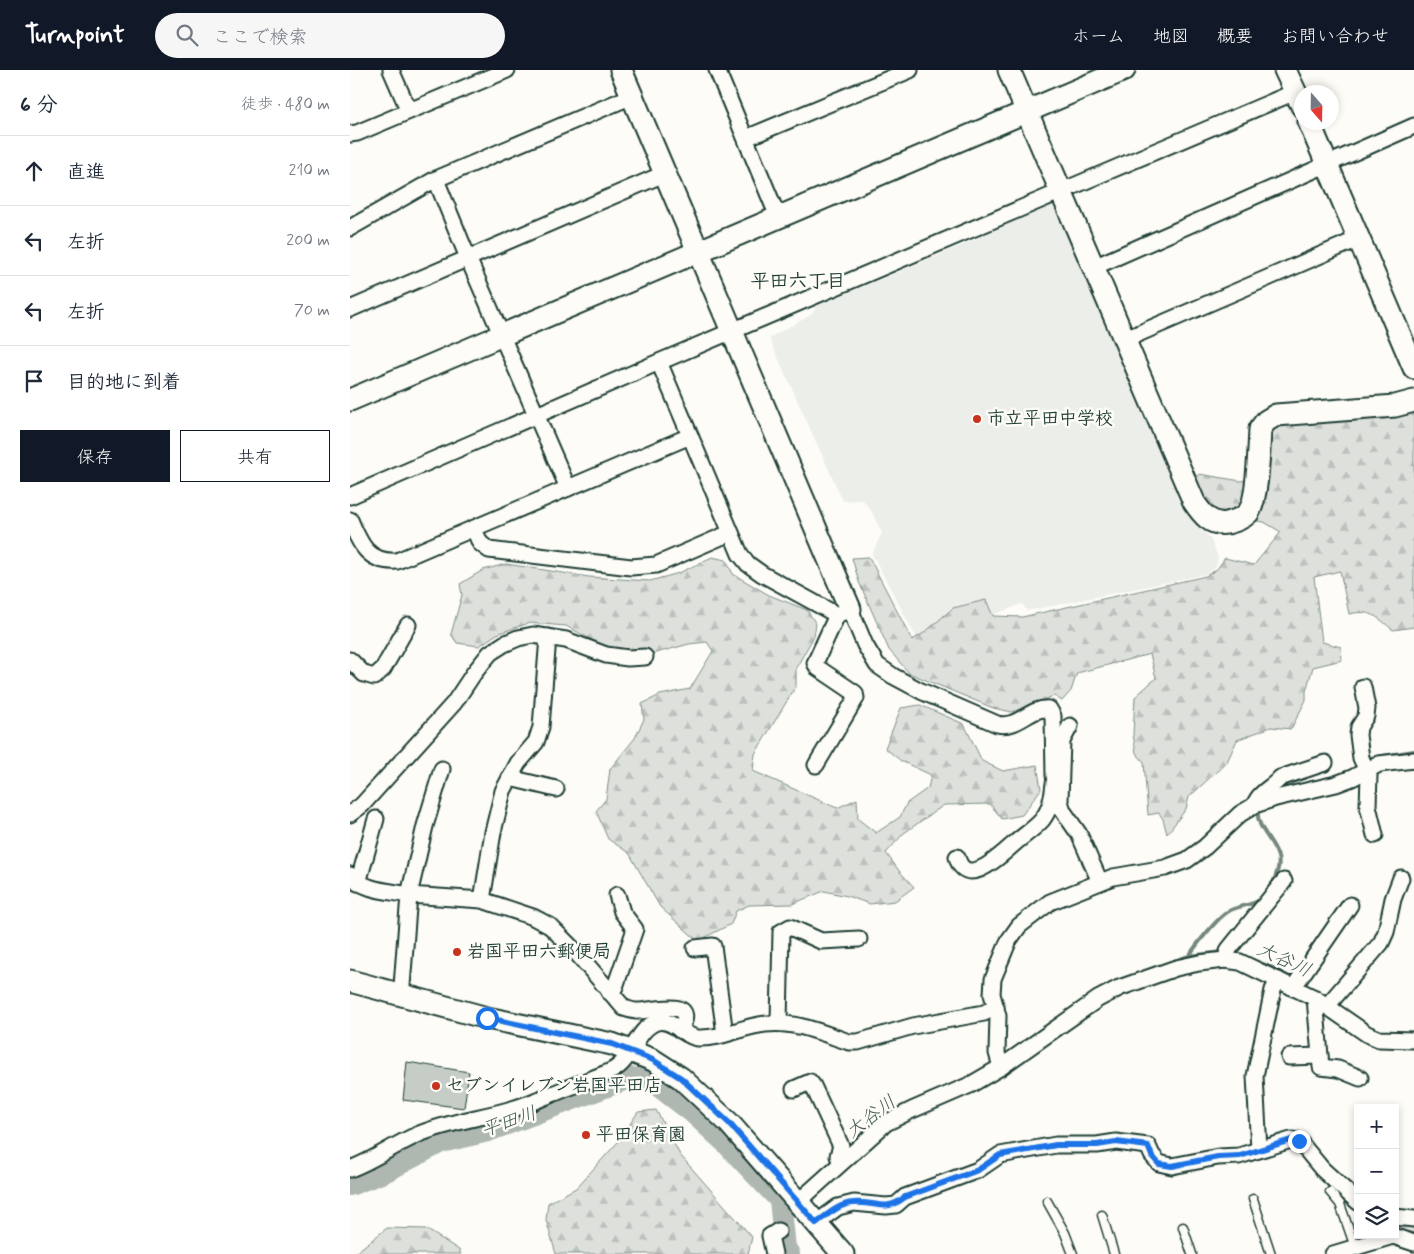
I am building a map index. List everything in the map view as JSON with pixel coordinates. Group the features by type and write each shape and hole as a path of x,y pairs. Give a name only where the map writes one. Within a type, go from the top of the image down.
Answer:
{"street":[{"path":"391,70 409,111"},
{"path":"468,70 474,84"},
{"path":"350,134 358,134 507,70"},
{"path":"621,70 732,331 843,612 878,665 893,676 921,691 1005,726 1041,708 1049,709 1053,716 1060,801 1063,811 1079,834 1100,882"},
{"path":"717,70 778,217"},
{"path":"746,138 910,70"},
{"path":"1009,70 1126,339 1194,502 1202,514 1211,521 1224,524 1238,520 1249,512 1254,499 1260,429 1266,421 1276,415 1395,406 1414,401"},
{"path":"350,400 1124,70"},
{"path":"1285,70 1294,90"},
{"path":"350,228 434,180 632,96"},
{"path":"350,496 658,362 1062,191 1294,101"},
{"path":"1094,267 1414,126"},
{"path":"1313,130 1414,368"},
{"path":"350,309 666,173"},
{"path":"434,180 439,187 568,488"},
{"path":"1126,339 1358,239"},
{"path":"658,362 740,554 748,564 843,612"},
{"path":"350,520 359,542 371,555 386,562 397,561 690,436"},
{"path":"474,529 480,543 489,550 631,567 656,565 730,533"},
{"path":"816,765 856,698 855,694 818,668 816,663 843,612"},
{"path":"350,660 364,674 374,677 383,669 408,626"},
{"path":"350,814 362,805 454,703 490,653 504,644 518,638 533,635 566,640 606,655 628,658 645,657"},
{"path":"482,900 493,832 503,791 518,763 536,742 541,727 548,637"},
{"path":"1363,687 1367,708 1366,716 1359,726 1358,735 1361,758 1369,775 1368,806 1375,835"},
{"path":"957,857 959,865 965,870 982,869 993,862 1042,820 1050,806 1062,742 1070,726"},
{"path":"1001,1067 997,1053 998,1016 992,994 993,979 1009,940 1020,926 1050,902 1125,874 1165,868 1187,860 1205,847 1240,814 1255,805 1276,798 1336,784 1379,764 1414,760"},
{"path":"1255,805 1256,800 1276,784 1280,778 1325,763"},
{"path":"399,994 402,986 409,895 424,826 442,769"},
{"path":"510,778 556,789"},
{"path":"376,819 354,879 409,895 482,900 533,916 550,926 575,951 624,1008 636,1011 671,1006 680,1008 684,1014 685,1022 680,1030"},
{"path":"1360,1078 1338,1069 1321,1067 1320,1056 1327,1001 1382,943 1393,899 1401,878"},
{"path":"798,1202 886,1123 970,1085 1001,1067 1098,999 1119,988 1176,968 1227,955 1284,881"},
{"path":"610,992 615,987 635,929 622,912 617,895"},
{"path":"1296,984 1350,905"},
{"path":"779,1022 782,932 790,927 821,941 859,939"},
{"path":"695,948 713,946 724,1034"},
{"path":"1227,955 1278,980 1296,984 1327,1001 1366,1034 1379,1038 1414,1040"},
{"path":"1259,1150 1255,1076 1273,990 1278,980"},
{"path":"350,981 487,1018 612,1044 653,1060 681,1078 729,1123 843,1254"},
{"path":"350,1170 370,1162 417,1135 513,1109 614,1070 632,1052 641,1034 648,1026 659,1021 697,1038 779,1022 794,1024 849,1042 858,1042 913,1026 984,1013 996,1007"},
{"path":"1289,1057 1320,1056"},
{"path":"794,1089 810,1082 814,1086 841,1146 838,1156 841,1163"},
{"path":"816,1223 838,1207 854,1203 886,1206 896,1204 905,1197 978,1170 1000,1155 1056,1145 1097,1145 1116,1142 1148,1146 1152,1156 1159,1164 1172,1166 1218,1157 1240,1156 1291,1140 1299,1141 1322,1169 1354,1198"},
{"path":"1399,1217 1414,1219"},
{"path":"774,1254 770,1236 778,1231"},
{"path":"1334,1254 1356,1250 1393,1236 1414,1242"}],"lane":[{"path":"1330,1192 1340,1204 1356,1250"},
{"path":"1253,1199 1271,1254"},
{"path":"1047,1201 1065,1233 1073,1254"},
{"path":"1102,1215 1114,1254"},
{"path":"1183,1228 1192,1254"}],"shaded area":[{"name":"市立平田中学校","path":"1049,203 1060,208 1192,520 1210,538 1218,557 1216,567 1207,574 1027,611 1022,604 919,642 872,554 882,533 872,512 863,500 843,501 769,338 811,315 817,306 979,238 979,232"}],"green space":[{"path":"1414,413 1414,627 1393,630 1368,613 1349,614 1340,571 1314,577 1322,642 1341,647 1342,660 1313,667 1306,691 1306,700 1291,729 1271,727 1237,740 1227,762 1189,797 1186,809 1167,834 1163,819 1159,813 1148,815 1144,762 1136,753 1133,734 1135,697 1156,678 1150,654 1077,673 1071,691 1062,701 1054,696 1012,712 993,708 909,673 889,650 859,582 852,558 869,557 912,640 924,633 953,608 986,600 993,616 1022,617 1206,576 1217,569 1225,558 1254,565 1281,532 1264,522 1224,516 1212,512 1195,483 1199,474 1241,481 1261,476 1270,427 1293,419 1369,418"},
{"path":"712,557 726,560 733,574 769,595 807,610 816,624 814,636 796,668 796,686 755,754 753,771 837,808 857,799 858,819 876,833 900,817 907,803 928,788 931,775 901,761 885,748 901,708 920,705 964,724 982,761 1003,771 1037,765 1041,789 1022,815 1002,819 990,804 944,805 904,833 886,853 914,887 895,901 870,904 824,891 792,904 749,905 736,911 731,924 698,941 660,907 629,853 608,839 596,811 606,799 610,769 635,738 644,719 642,704 660,695 690,689 713,651 707,642 689,644 656,653 604,646 566,626 529,623 497,634 479,646 457,643 451,634 462,595 460,584 483,570 506,564 589,577 650,581 679,573"},
{"path":"656,1110 680,1155 752,1237 748,1254 556,1254 546,1220 548,1203 576,1188 618,1142 638,1112"},
{"path":"1399,1222 1414,1223 1414,1233 1399,1230"},
{"path":"387,1228 426,1229 459,1250 461,1254 354,1254"}],"building":[{"name":"セブンイレブン岩国平田店","path":"407,1062 469,1072 464,1108 403,1100"}],"waterway":[{"path":"1369,758 1414,751"},
{"path":"1258,809 1259,822 1273,845 1279,861 1271,888"},
{"path":"1189,956 1207,932 1224,914 1262,899"},
{"name":"大谷川","path":"1172,962 1189,956 1223,952"},
{"name":"大谷川","path":"1242,956 1271,967 1295,980"},
{"name":"大谷川","path":"1317,991 1330,999"},
{"name":"平田川","path":"350,1185 384,1172 441,1142 488,1131 629,1078 652,1081 691,1111 726,1143 780,1200 785,1248 789,1254"}],"place":[{"name":"市立平田中学校","path":"977,419"},
{"name":"岩国平田六郵便局","path":"457,952"},
{"name":"セブンイレブン岩国平田店","path":"436,1086"},
{"name":"平田保育園","path":"586,1135"}],"district":[{"name":"平田六丁目","path":"798,281"}],"route":[{"path":"487,1018 533,1026 612,1044 653,1060 681,1078 704,1098 729,1123 816,1223 838,1207 854,1203 886,1206 896,1204 905,1197 978,1170 1000,1155 1056,1145 1097,1145 1116,1142 1148,1146 1152,1156 1159,1164 1172,1166 1218,1157 1240,1156 1291,1140 1299,1141"}]}
